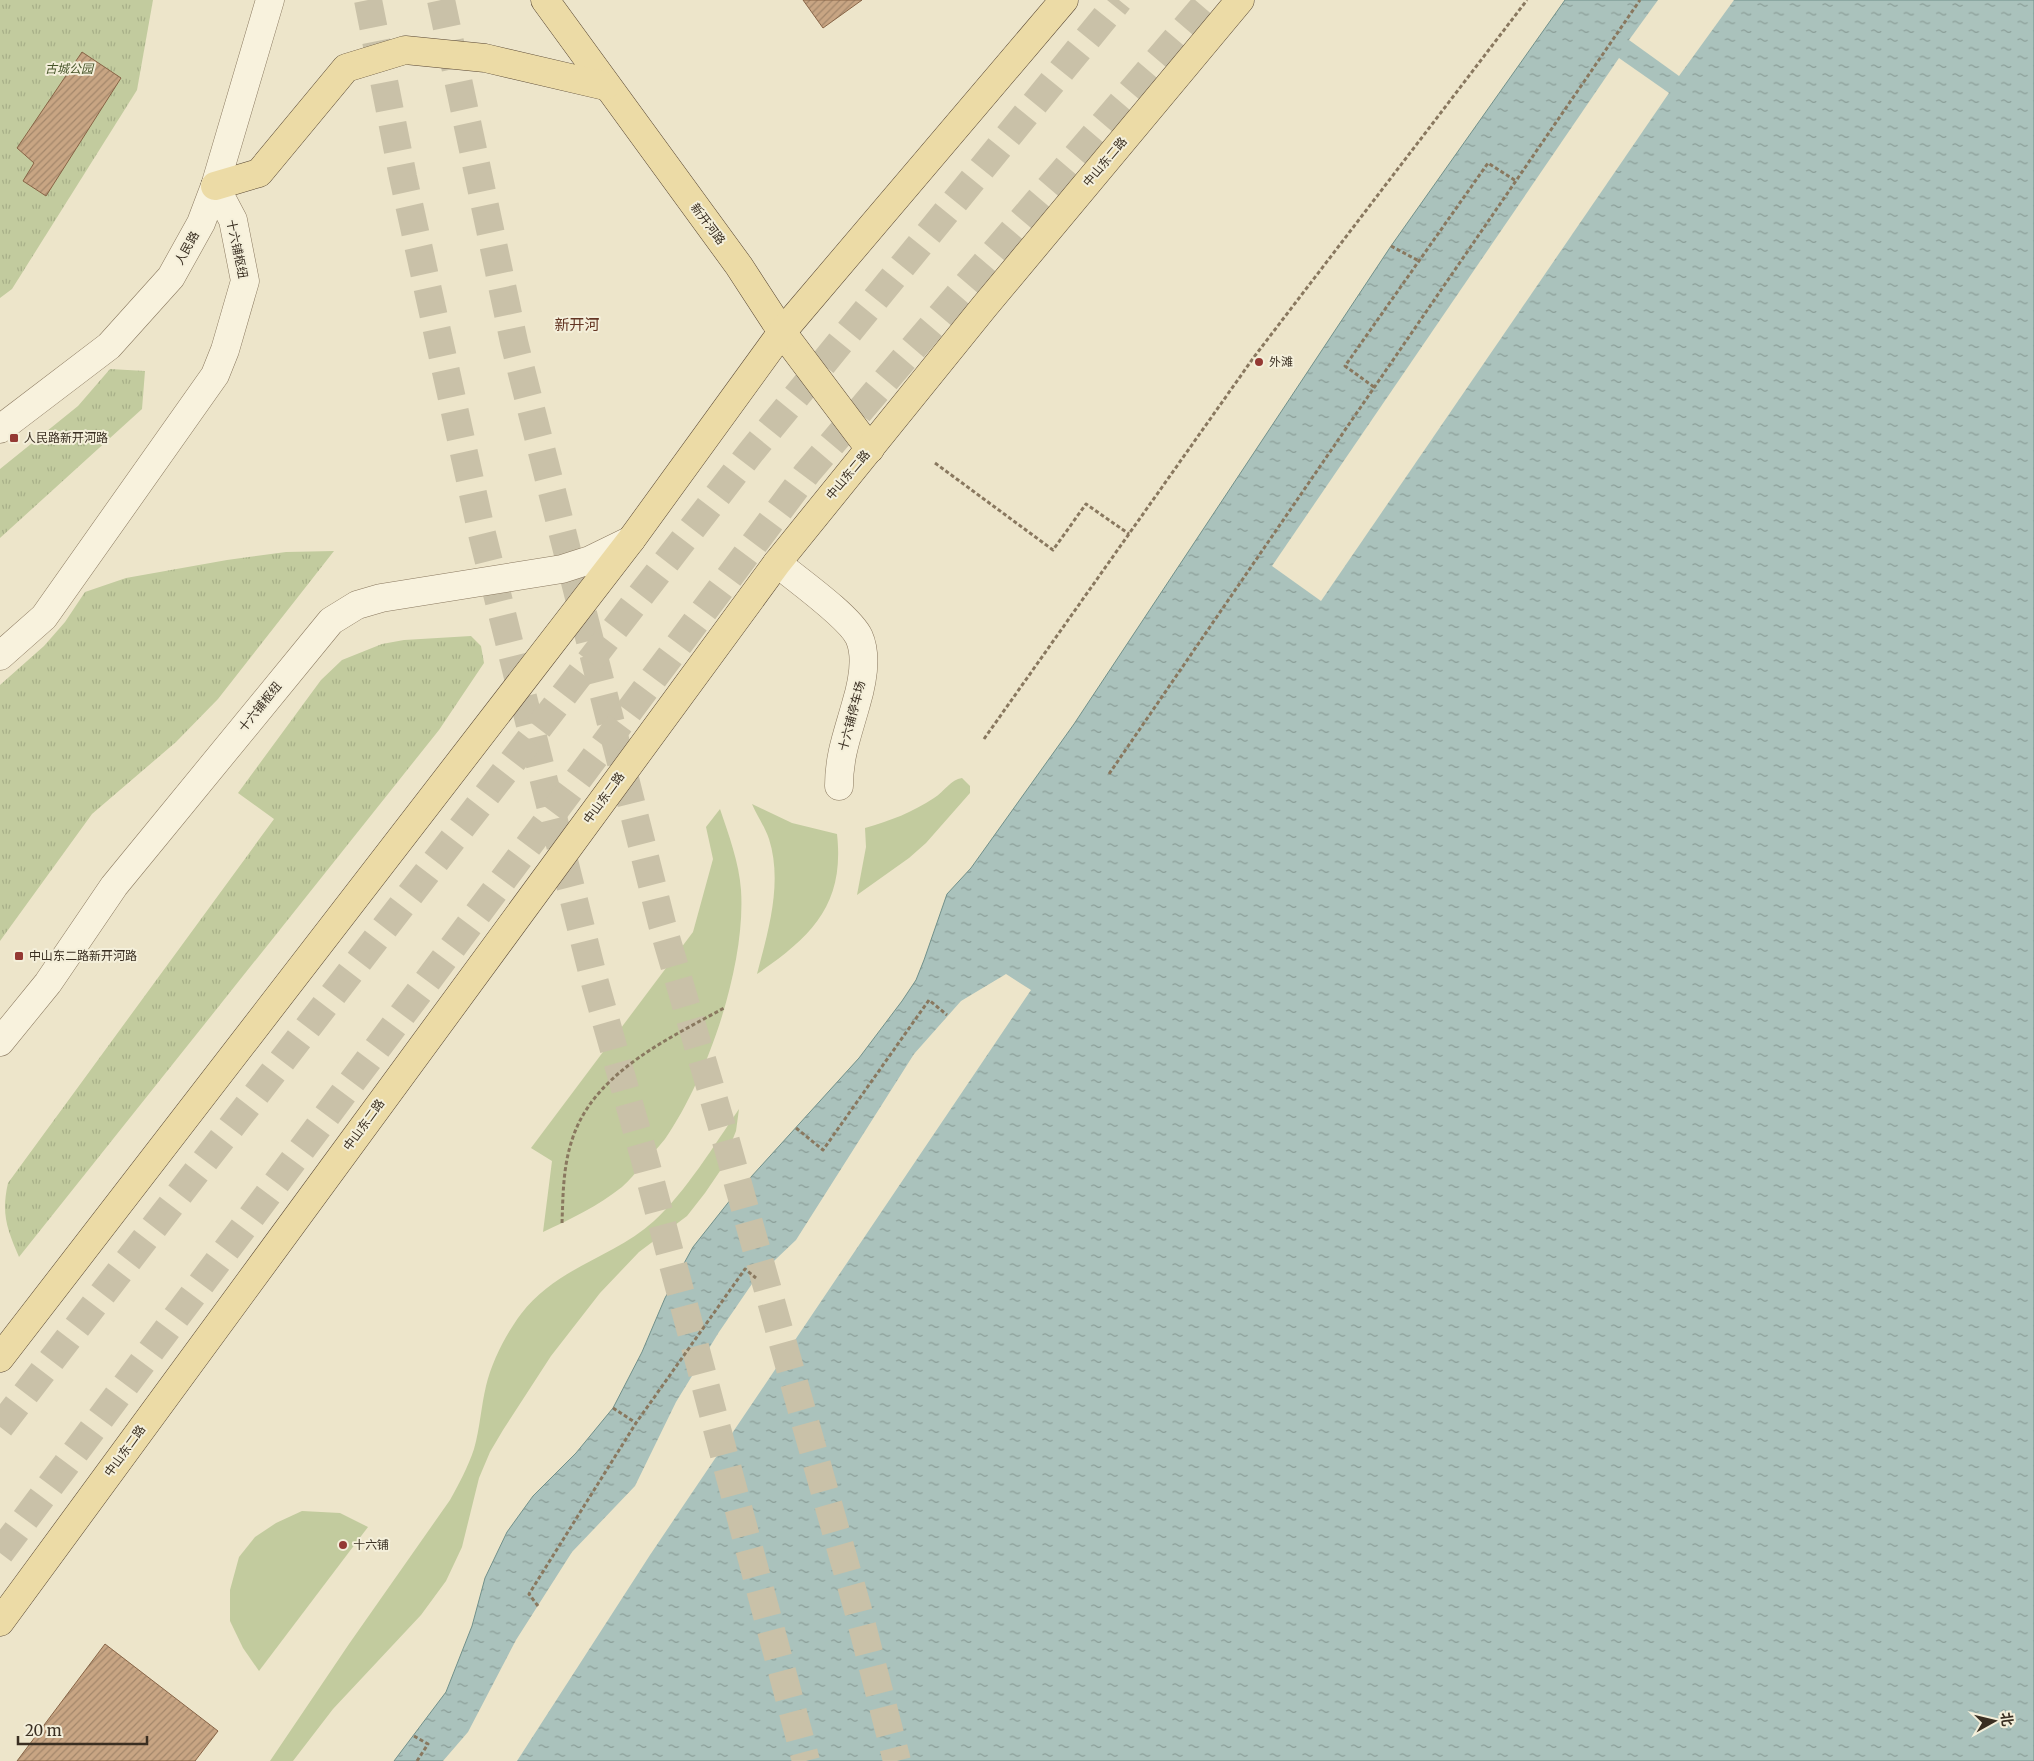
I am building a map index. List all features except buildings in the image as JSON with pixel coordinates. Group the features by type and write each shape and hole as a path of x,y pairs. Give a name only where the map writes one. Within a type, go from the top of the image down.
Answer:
{"main road":[{"name":"新开河路","path":"544,0 605,86 739,266 782,332 870,449"},
{"path":"0,1358 631,540 782,332 1064,0"},
{"name":"中山东二路","path":"0,1622 777,562 984,307 1240,0"},
{"path":"215,186 259,173 346,68 405,50 485,58 605,86"}],"street":[{"name":"人民路","path":"0,429 109,346 171,277 201,223 215,186 270,0"},
{"name":"十六铺枢纽","path":"0,656 44,617 215,375 225,350 245,281 233,220 215,186"},
{"name":"十六铺枢纽","path":"0,1042 48,982 114,886 331,621 357,605 380,598 562,569 590,560 631,540"},
{"name":"十六铺停车场","path":"777,562 848,622 859,637 864,660 861,688 844,740 839,766 839,786"}],"path":[{"path":"984,739 1254,357 1527,0"},
{"path":"1109,774 1640,0"},
{"path":"1374,387 1345,366 1488,163 1516,181"},
{"path":"1391,246 1419,261"},
{"path":"935,463 1053,550 1086,504 1129,534"},
{"path":"796,1128 823,1150 929,1000 947,1015"},
{"path":"562,1223 563,1180 572,1140 584,1112 607,1086 637,1058 724,1008"},
{"path":"538,1606 529,1594 636,1423 745,1268 756,1278"},
{"path":"613,1408 636,1423"},
{"path":"414,1736 428,1744 417,1761"}],"green space":[{"name":"古城公园","path":"0,0 153,0 137,90 12,289 0,298"},
{"path":"110,369 145,371 142,409 0,538 0,469 78,406"},
{"path":"334,551 218,699 176,742 92,814 0,941 0,685 44,646 65,622 85,592 126,578 227,560 286,552"},
{"path":"471,636 481,646 484,663 439,730 19,1257 6,1221 5,1204 8,1183 274,819 238,793 321,680 342,660 382,644 404,640"},
{"path":"962,778 970,786 970,793 926,843 909,858 857,895 866,847 865,828 918,808 938,795 951,783"},
{"path":"752,804 792,823 837,834 838,859 835,881 829,900 820,917 793,946 757,974 769,924 775,873 769,839"},
{"path":"720,809 738,869 741,890 741,920 730,985 709,1053 681,1114 665,1139 630,1179 613,1194 594,1206 543,1232 552,1161 531,1148 693,932 713,859 706,827"},
{"path":"739,1109 736,1131 720,1171 705,1193 687,1216 639,1252 600,1293 551,1356 503,1430 490,1452 479,1478 462,1547 446,1581 421,1615 333,1709 293,1761 270,1761 450,1500 474,1449 486,1386 492,1367 505,1339 521,1314 552,1284 638,1234 666,1210 710,1152"},
{"path":"302,1511 340,1513 368,1527 259,1671 243,1648 230,1621 230,1590 239,1557 255,1537 276,1523"}],"water":[{"path":"1565,0 2034,0 2034,1761 394,1761 446,1692 472,1626 485,1578 507,1532 533,1496 576,1453 613,1408 642,1352 665,1298 693,1247 731,1199 859,1058 902,1001 916,980 947,894 971,868 1074,724 1391,246"}],"pier":[{"path":"1658,0 1734,0 1679,76 1629,40"},
{"path":"1619,58 1669,93 1321,601 1272,566"},
{"path":"1006,974 1031,990 650,1555 517,1761 443,1761 468,1732 516,1640 572,1552 635,1486 676,1402 719,1332 756,1278 796,1240 914,1054 961,1001"}],"tunnel":[{"path":"368,0 403,177 481,530 592,972 645,1160 806,1761"},
{"path":"441,0 514,342 662,924 722,1127 858,1610 897,1761"},
{"path":"0,1427 751,452 1119,0"},
{"path":"0,1553 807,473 1209,0"}],"place":[{"name":"外滩","path":"1259,362"},
{"name":"人民路新开河路","path":"14,438"},
{"name":"中山东二路新开河路","path":"19,956"},
{"name":"十六铺","path":"343,1545"}],"district":[{"name":"新开河","path":"577,325"}]}
